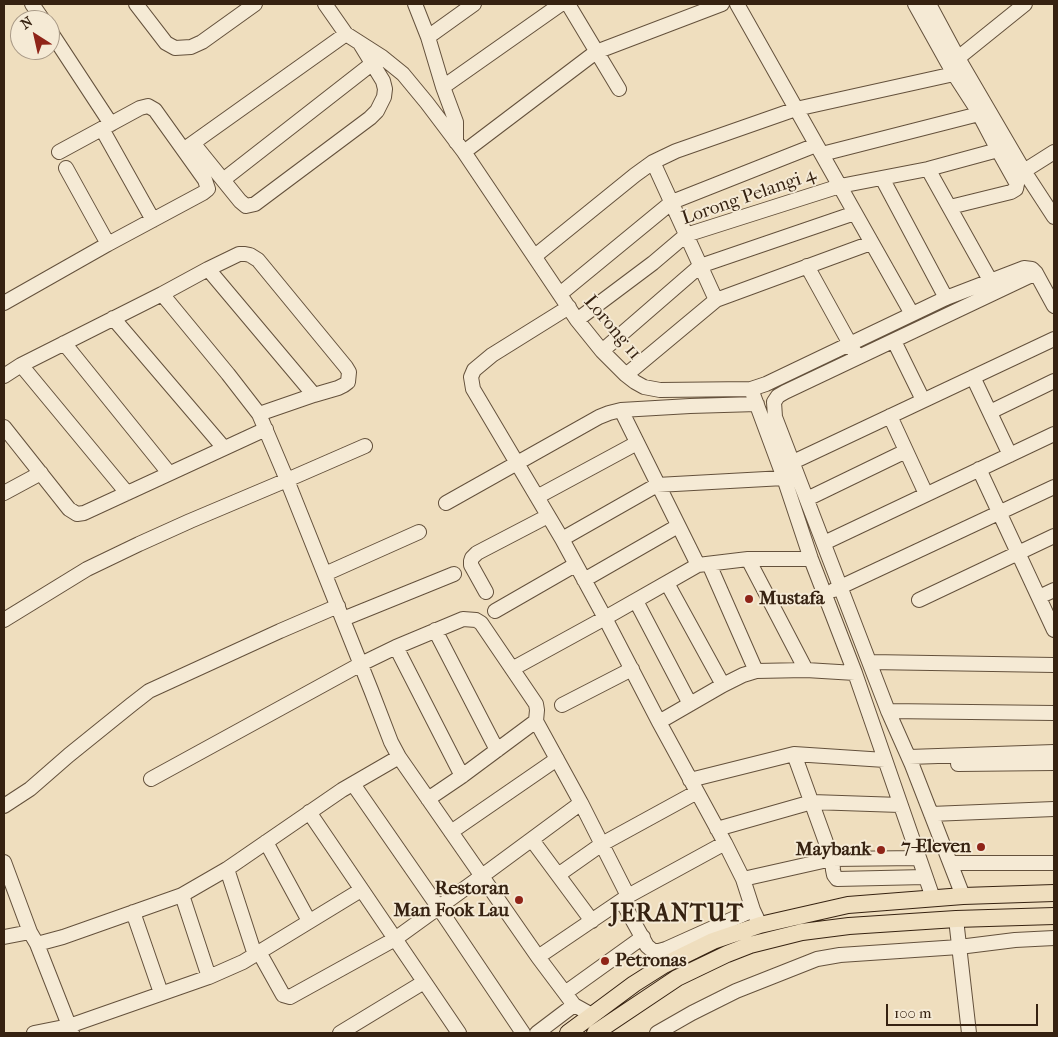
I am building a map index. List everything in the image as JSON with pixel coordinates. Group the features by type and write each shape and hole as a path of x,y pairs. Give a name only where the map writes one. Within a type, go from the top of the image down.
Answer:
{"main road":[{"path":"568,1033 634,984 664,965 713,941 760,925 848,905 963,896 1054,893"},
{"path":"595,1033 677,978 750,945 802,932 849,926 956,919 1054,916"}],"street":[{"path":"136,4 166,42 175,48 191,47 202,42 254,4"},
{"name":"Lorong 11","path":"325,4 346,34 359,42 377,60 403,74 460,147 578,320 602,351 626,375 644,386 660,390 751,389 766,384 850,345 946,298 990,280 1024,268 1032,269 1036,273"},
{"path":"415,4 456,122 460,147 596,52 722,4"},
{"path":"428,37 474,4"},
{"path":"443,87 561,4"},
{"path":"568,4 619,89"},
{"path":"737,4 912,314"},
{"path":"915,4 1017,184 1016,189 1011,192 950,207"},
{"path":"928,4 1024,171 1054,217"},
{"path":"958,58 1025,4"},
{"path":"188,146 346,34"},
{"path":"60,48 106,126 153,220"},
{"path":"58,152 140,108 148,106 155,110 223,180 240,201 246,206 250,206 377,111 384,97 385,89 377,60 223,180"},
{"path":"535,256 628,180 653,162 676,152 796,109 954,74"},
{"path":"560,294 672,202 819,150 979,114"},
{"path":"4,303 208,189 188,146"},
{"name":"Lorong Pelangi 4","path":"578,320 653,263 686,235 840,186 928,169 998,150"},
{"path":"1024,171 1054,152"},
{"path":"653,162 716,300"},
{"path":"66,168 108,244"},
{"path":"928,169 990,280"},
{"path":"882,178 946,298"},
{"path":"602,351 700,266 855,213"},
{"path":"626,375 716,300 871,243"},
{"path":"4,376 21,365 208,269 238,254 245,254 258,260 349,372 348,382 344,385 259,414"},
{"path":"807,266 858,358"},
{"path":"208,269 314,395"},
{"path":"963,896 911,761 888,711 775,417 774,402 778,396 785,392 1036,273 1054,306"},
{"path":"162,294 259,414 288,480 391,742 399,756 538,957 574,1005 592,1014"},
{"path":"569,307 492,355 474,370 472,377 473,389 562,539 605,618 725,843 743,879 760,925"},
{"path":"112,318 224,448"},
{"path":"793,462 1054,338"},
{"path":"894,341 923,400"},
{"path":"64,343 169,473"},
{"path":"21,365 128,493"},
{"path":"973,377 1010,455"},
{"path":"990,412 1054,381"},
{"path":"751,389 784,478 810,559 855,673 932,898"},
{"path":"446,503 609,413 621,410 757,404"},
{"path":"621,410 678,526 704,565 756,671"},
{"path":"890,416 926,494"},
{"path":"5,430 69,509 77,514 84,513 266,429"},
{"path":"824,543 1054,434"},
{"path":"537,497 637,443"},
{"path":"4,620 87,570 139,544 190,520 365,446"},
{"path":"807,498 906,452"},
{"path":"979,469 1054,630"},
{"path":"4,493 41,473"},
{"path":"562,539 657,485 784,478"},
{"path":"824,594 841,588 1054,487"},
{"path":"486,592 471,565 472,558 477,553 548,516"},
{"path":"584,580 678,526"},
{"path":"325,574 419,532"},
{"path":"919,600 1054,536"},
{"path":"512,669 667,583 704,565 748,559 810,559"},
{"path":"748,559 806,670"},
{"path":"495,611 575,565"},
{"path":"4,806 30,790 69,755 130,705 149,692 280,631 340,613 454,574"},
{"path":"667,583 723,685"},
{"path":"1039,597 1054,590"},
{"path":"636,601 690,704"},
{"path":"151,779 361,664 463,619 476,620 482,623 536,704 536,722 602,844 647,946 654,951 666,950 753,910"},
{"path":"435,630 497,750"},
{"path":"396,647 462,776"},
{"path":"870,662 1054,665"},
{"path":"562,705 632,669"},
{"path":"659,722 723,685 756,671 806,670 855,673"},
{"path":"888,711 1054,713"},
{"path":"428,799 536,722"},
{"path":"911,761 1054,752"},
{"path":"690,780 794,754 885,760"},
{"path":"794,754 832,858 832,870 837,879 925,877"},
{"path":"37,944 63,937 182,895 227,869 308,812 399,756"},
{"path":"451,832 557,759"},
{"path":"911,761 1054,763"},
{"path":"353,784 523,1033"},
{"path":"558,875 602,844 697,792"},
{"path":"717,829 812,802 900,805"},
{"path":"227,869 257,954 283,995 290,997 395,939 581,803"},
{"path":"931,814 1054,809"},
{"path":"308,812 424,982 453,1031"},
{"path":"532,840 592,921"},
{"path":"266,842 310,921"},
{"path":"538,957 625,898 725,843"},
{"path":"743,879 832,858 918,858"},
{"path":"4,862 7,880 37,944 71,1029"},
{"path":"951,863 1054,863"},
{"path":"34,1033 71,1029 161,993 209,977 257,954 361,890"},
{"path":"182,895 209,977"},
{"path":"133,912 161,993"},
{"path":"956,919 969,1033"},
{"path":"4,937 30,932"},
{"path":"565,993 642,937"},
{"path":"657,1033 736,991 817,959 840,955 1054,938"},
{"path":"340,1033 424,982"},
{"path":"538,1033 574,1005"}],"place":[{"name":"Mustafa","path":"749,599"},
{"name":"7-Eleven","path":"981,847"},
{"name":"Maybank","path":"881,850"},
{"name":"Restoran Man Fook Lau","path":"519,900"},
{"name":"Petronas","path":"605,961"}],"district":[{"name":"JERANTUT","path":"677,915"}]}
